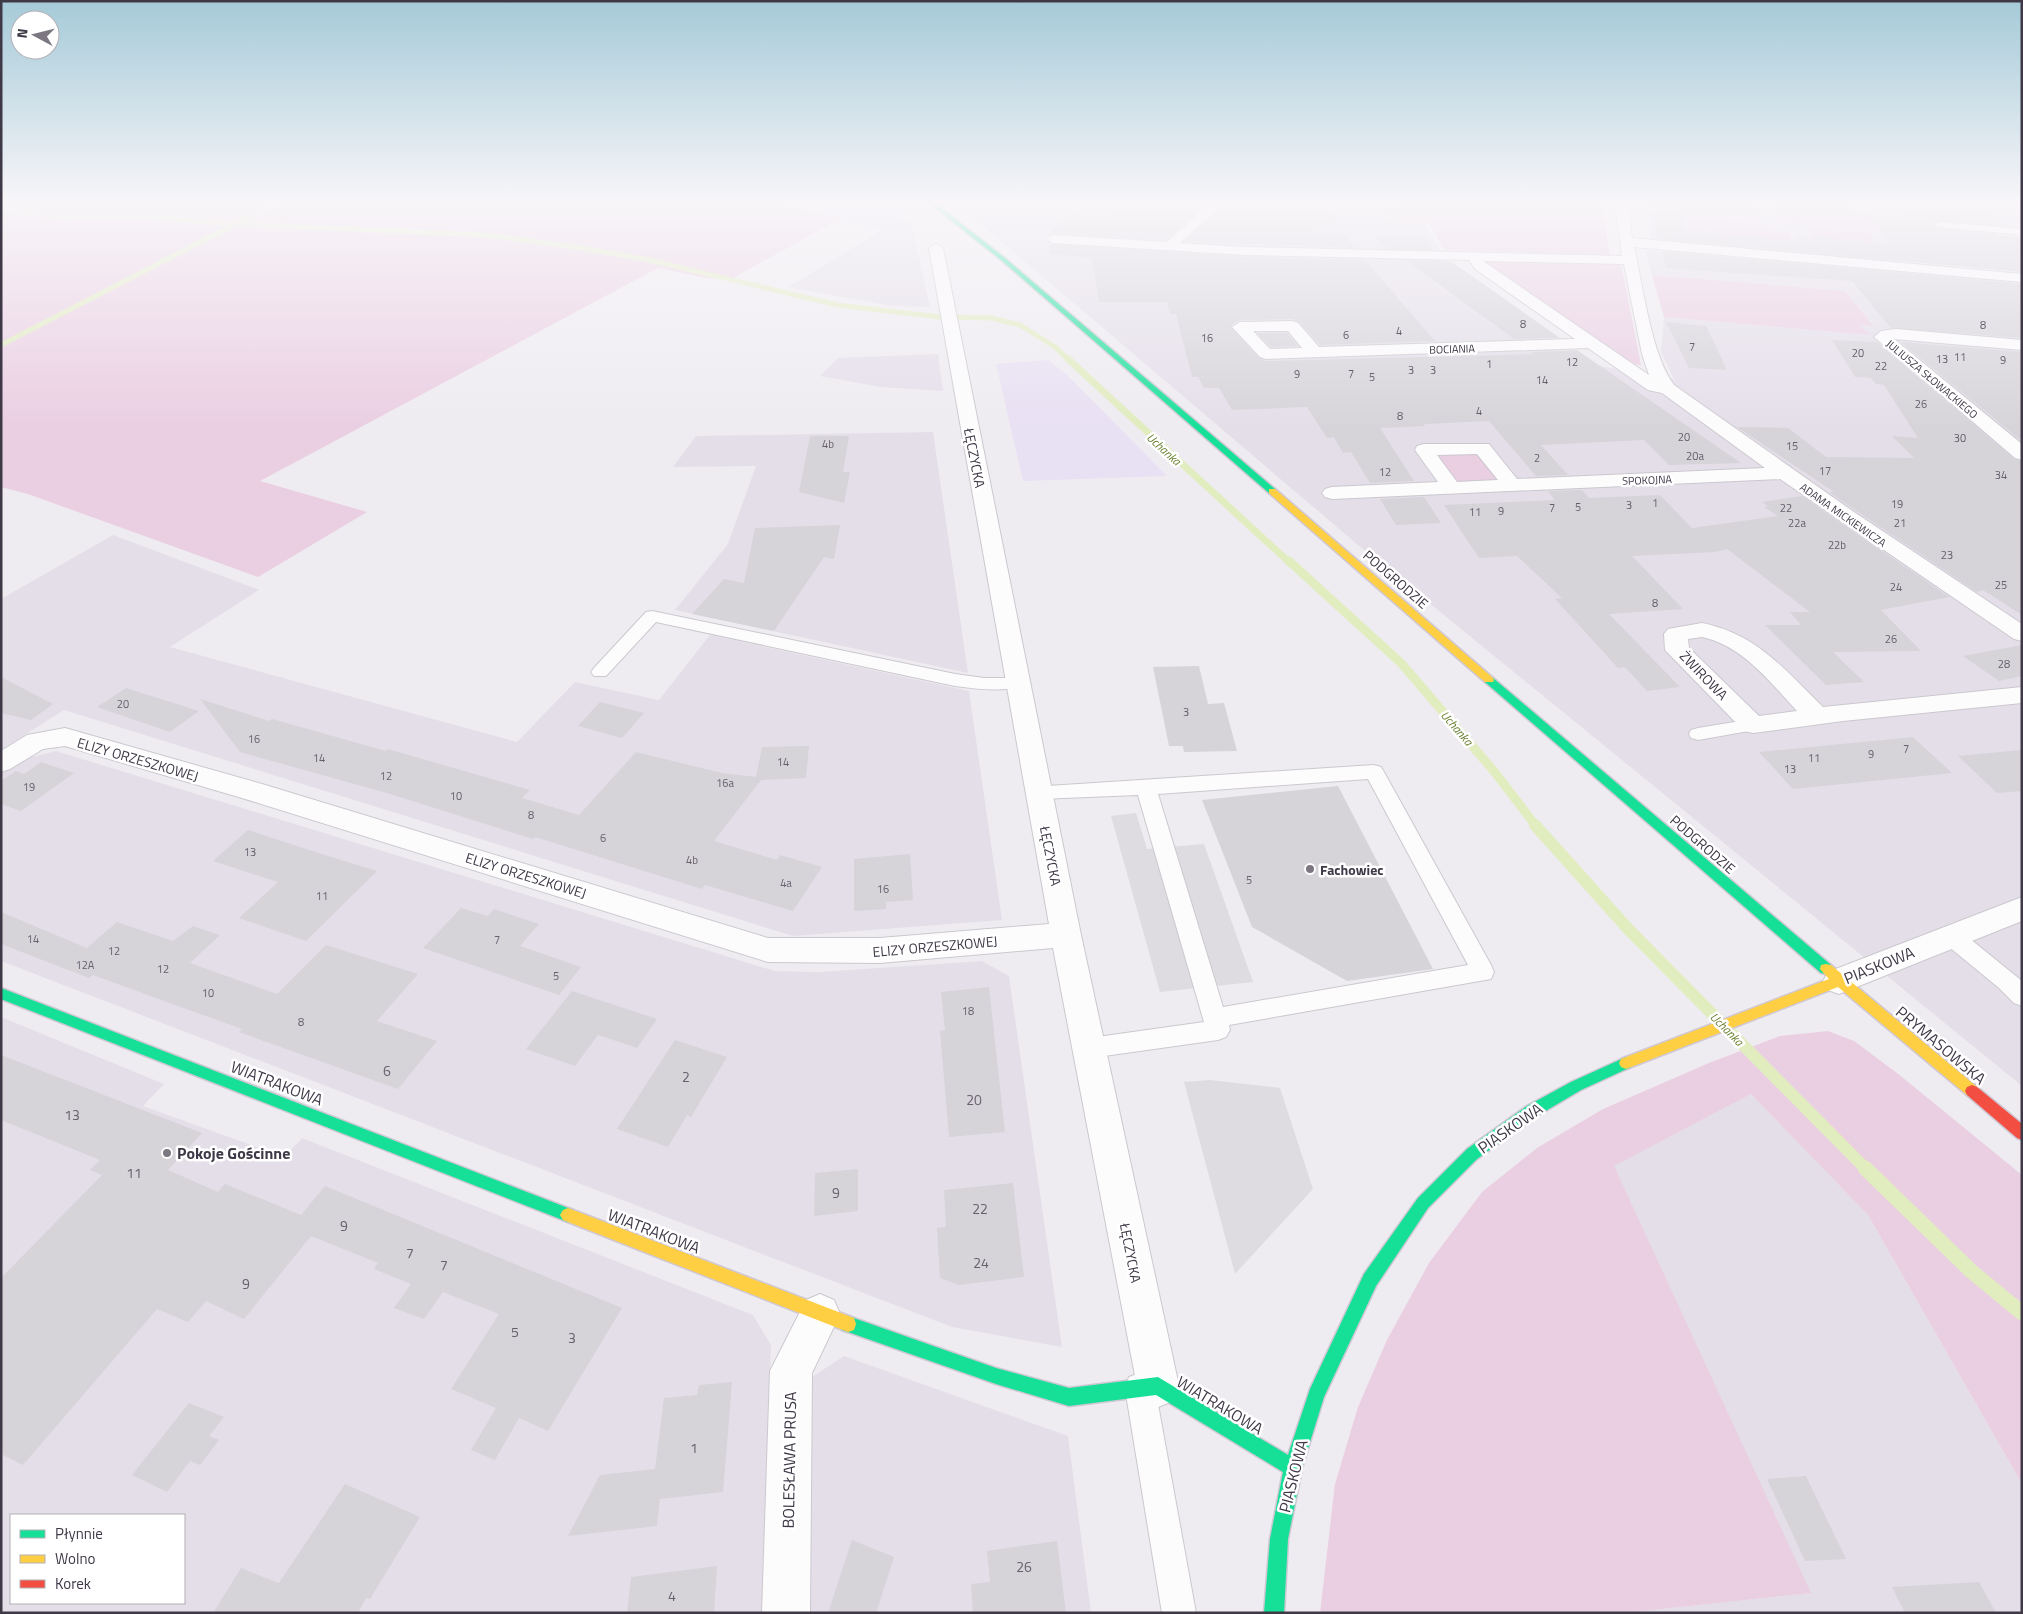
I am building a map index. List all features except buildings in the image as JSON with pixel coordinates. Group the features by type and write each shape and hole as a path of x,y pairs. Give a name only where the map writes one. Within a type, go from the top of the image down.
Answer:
{"main road":[{"name":"PODGRODZIE","path":"1025,278 1839,981"},
{"name":"PIASKOWA","path":"1274,1613 1279,1539 1293,1468 1316,1395 1370,1280 1423,1203 1472,1154 1532,1111 1576,1086 1686,1040 1839,981"},
{"name":"PRYMASOWSKA","path":"1839,981 2022,1133"},
{"name":"WIATRAKOWA","path":"1,993 820,1314 996,1376 1069,1397 1149,1387 1293,1468"}],"street":[{"name":"ŁĘCZYCKA","path":"941,278 1066,935 1090,1048 1149,1387"},
{"name":"ADAMA MICKIEWICZA","path":"1498,278 1654,386 1668,389"},
{"name":"ADAMA MICKIEWICZA","path":"1634,278 1650,354 1657,374 1668,389 1783,474 1907,559 2022,634"},
{"name":"JULIUSZA SŁOWACKIEGO","path":"2017,447 1882,337 1883,335 1896,334 2022,345"},
{"name":"BOCIANIA","path":"1314,353 1590,343"},
{"path":"1452,488 1424,450 1482,448 1512,485"},
{"name":"SPOKOJNA","path":"1332,493 1783,474"},
{"name":"ŻWIROWA","path":"1753,726 1678,650 1676,634 1702,630 1731,637 1747,648 1817,716"},
{"path":"1753,726 1817,716 2022,695"},
{"name":"ELIZY ORZESZKOWEJ","path":"1,763 36,741 65,738 252,791 768,950 819,953 870,951 1066,935"},
{"name":"PIASKOWA","path":"1839,981 2022,908"},
{"name":"BOLESŁAWA PRUSA","path":"786,1613 791,1371 820,1314"}],"lane":[{"path":"600,672 652,616 955,680 984,684 1019,682"},
{"path":"1698,734 1753,726"},
{"path":"1039,792 1146,788 1374,772 1482,972 1214,1018"},
{"path":"1090,1048 1218,1030 1146,788"},
{"path":"1951,936 2007,981 2022,996"},
{"path":"1149,1387 1179,1613"}],"shaded area":[{"path":"1,278 639,278 260,481 367,512 258,577 28,494 1,487"},
{"path":"710,278 732,278 729,280"},
{"path":"803,278 924,278 930,307 891,306 789,287"},
{"path":"1045,278 1456,278 1460,285 1571,361 1674,379 1661,352 1664,317 1869,335 1860,325 1874,325 1845,291 1692,278 1979,278 2022,282 2022,1086 1358,545"},
{"path":"1505,278 1624,278 1641,365 1630,364"},
{"path":"1653,278 1692,278 1845,291 1874,326 1860,325 1870,335 1664,317"},
{"path":"938,354 943,391 881,387 820,376 838,358"},
{"path":"1048,360 1065,373 1167,476 1023,481 996,364"},
{"path":"933,432 968,673 675,610 728,544 756,466 673,467 696,436"},
{"path":"1475,451 1502,480 1463,484 1453,482 1437,456 1440,453"},
{"path":"113,535 259,590 170,647 517,742 575,682 659,700 710,635 969,691 1002,920 793,936 64,710 1,750 1,599"},
{"path":"56,751 775,971 819,972 982,961 1009,976 1062,1347 952,1327 1,961 1,773 23,759"},
{"path":"1136,813 1147,849 1204,844 1253,982 1160,992 1111,816"},
{"path":"1,1017 164,1084 143,1106 284,1157 302,1138 753,1315 771,1345 764,1613 1,1613"},
{"path":"1828,1031 1854,1041 1897,1073 2022,1175 2022,1484 1868,1215 1751,1094 1614,1166 1811,1593 1625,1613 1320,1613 1335,1484 1358,1407 1387,1340 1429,1263 1482,1192 1537,1148 1603,1109 1709,1063 1780,1036"},
{"path":"1210,1080 1280,1088 1313,1189 1235,1274 1184,1082"},
{"path":"1751,1094 1868,1215 2022,1484 2022,1613 1625,1613 1810,1593 1613,1166"},
{"path":"844,1356 1068,1436 1091,1613 807,1613 812,1377"}],"waterway":[{"path":"1,345 130,278"},
{"name":"Uchanka","path":"726,278 837,305 940,317 991,318 1020,325 1055,347 1069,360"},
{"name":"Uchanka","path":"1068,359 1290,563"},
{"name":"Uchanka","path":"1289,561 1401,663 1493,770 1536,826"},
{"name":"Uchanka","path":"1535,825 1629,930 1865,1168"},
{"name":"Uchanka","path":"1865,1168 1971,1271 2022,1313"}],"traffic: fast":[{"path":"1025,278 1272,491"},
{"path":"1489,680 1826,969"},
{"path":"1,993 568,1215"},
{"path":"1274,1613 1279,1539 1293,1468 1316,1395 1370,1280 1423,1203 1472,1154 1532,1111 1576,1086 1626,1063"},
{"path":"848,1324 996,1376 1069,1397 1158,1386 1293,1468"}],"traffic: slow":[{"path":"1272,491 1489,680"},
{"path":"1826,969 1972,1091"},
{"path":"1626,1063 1839,981"},
{"path":"568,1215 848,1324"}],"traffic: jam":[{"path":"1972,1091 2022,1133"}],"place":[{"name":"Fachowiec","path":"1310,869"},
{"name":"Pokoje Gościnne","path":"167,1153"}]}
